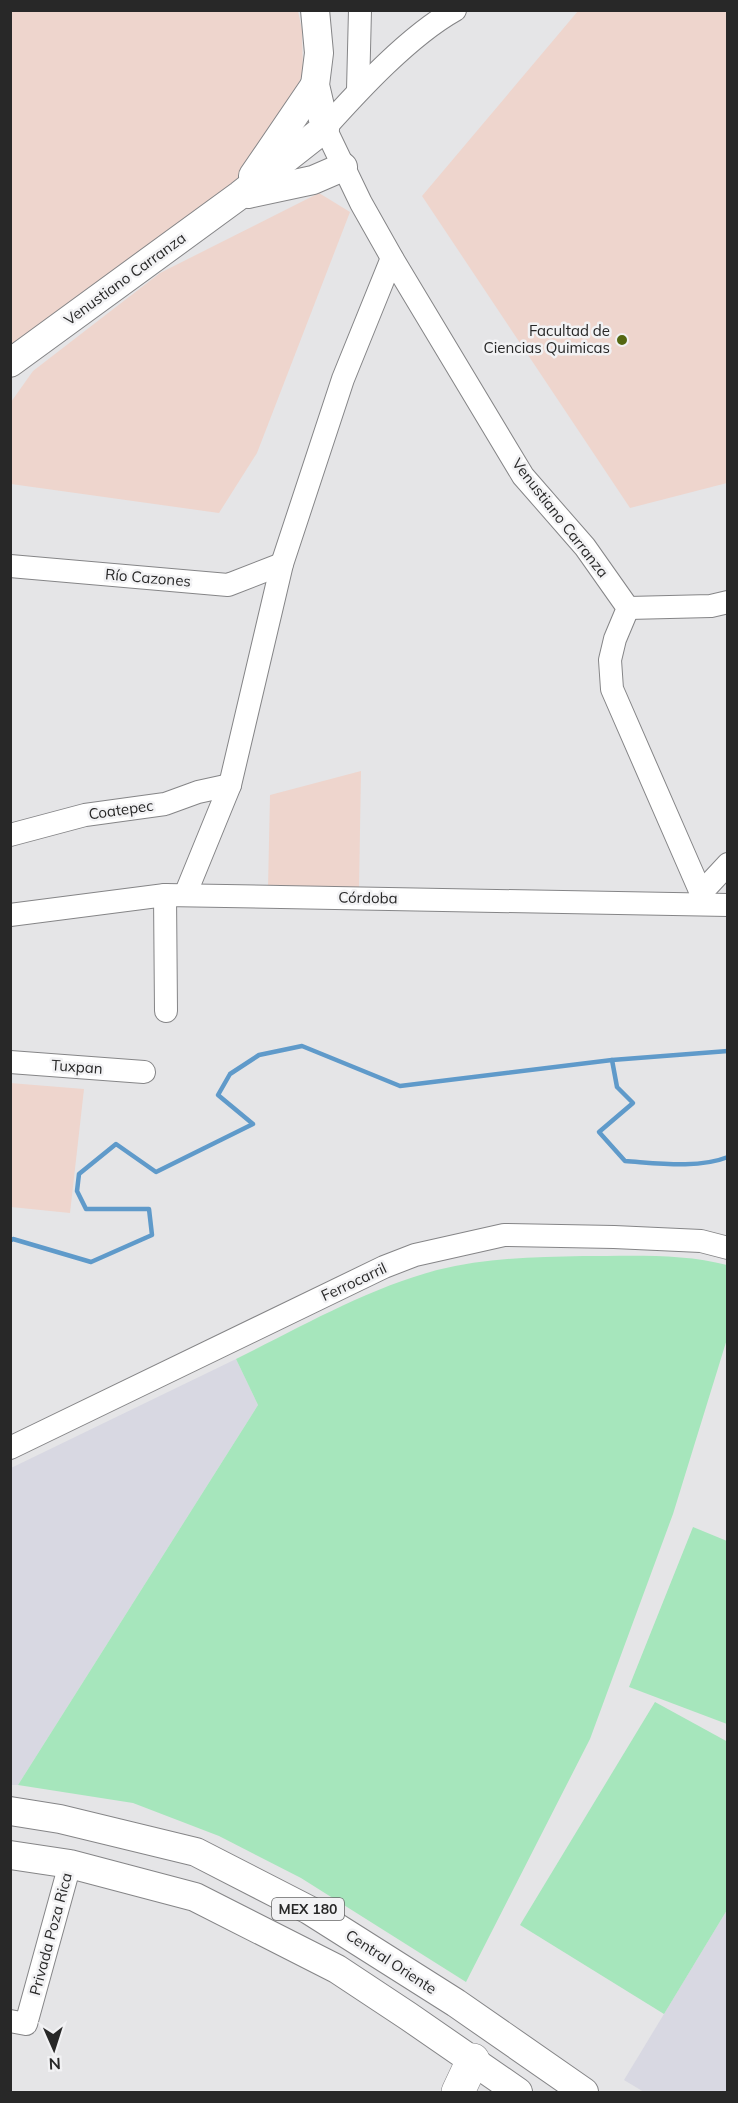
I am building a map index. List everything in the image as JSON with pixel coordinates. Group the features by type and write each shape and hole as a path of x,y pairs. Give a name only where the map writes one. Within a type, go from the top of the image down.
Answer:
{"highway":[{"path":"458,2092 473,2060"}],"main road":[{"name":"Venustiano Carranza","path":"10,363 240,195 325,128 315,85 319,53 315,10"},
{"name":"Venustiano Carranza","path":"240,195 315,85"},
{"path":"240,195 313,180 343,167"},
{"name":"Central Oriente","path":"10,1810 60,1819 196,1852 309,1910 456,2003 572,2090"},
{"name":"MEX 180","path":"10,1855 70,1864 195,1897 337,1969 519,2092"}],"street":[{"path":"358,90 360,10"},
{"path":"325,128 358,90 428,29 454,10"},
{"name":"Venustiano Carranza","path":"325,128 343,167 392,258 523,476 585,547 628,608"},
{"path":"166,1011 175,895 230,785 282,564 343,379 392,258"},
{"name":"Río Cazones","path":"10,566 228,585 282,564"},
{"path":"728,602 711,606 628,608 615,639 610,660 612,689 700,899 728,864"},
{"name":"Coatepec","path":"10,835 85,815 165,804 198,792 230,785"},
{"name":"Córdoba","path":"10,915 175,895 700,899 728,905"},
{"name":"Tuxpan","path":"10,1062 144,1072"},
{"name":"Ferrocarril","path":"10,1448 384,1267 415,1255 504,1235 614,1236 701,1241 728,1248"},
{"name":"Privada Poza Rica","path":"10,2021 26,2024 70,1864"}],"shaded area":[{"path":"11,11 298,11 302,30 303,74 277,127 245,175 11,346"},
{"name":"Facultad de Ciencias Quimicas","path":"578,11 727,11 727,483 630,508 422,196"},
{"path":"319,193 350,212 257,453 219,513 11,484 11,402 33,371 160,273"},
{"path":"361,771 359,889 268,888 270,795"},
{"path":"10,1083 84,1089 70,1213 11,1207"},
{"path":"236,1359 258,1405 18,1785 11,1785 11,1468"},
{"path":"727,1910 727,2092 644,2092 624,2080"}],"green space":[{"path":"583,1256 674,1257 727,1265 727,1339 673,1514 590,1739 466,1982 301,1878 219,1836 133,1803 18,1785 258,1405 236,1359 359,1298 437,1270 491,1261"},
{"path":"693,1527 727,1541 727,1724 629,1687"},
{"path":"655,1702 728,1742 727,1910 664,2014 520,1925"}],"waterway":[{"path":"10,1241 13,1239 91,1262 152,1235 149,1209 86,1209 77,1191 79,1174 116,1144 156,1172 253,1124 218,1095 230,1074 259,1055 302,1046 400,1086 612,1060 728,1051"},
{"path":"612,1060 617,1087 633,1103 599,1132 625,1161 690,1164 728,1157"}],"place":[{"name":"Facultad de Ciencias Quimicas","path":"622,340"}]}
